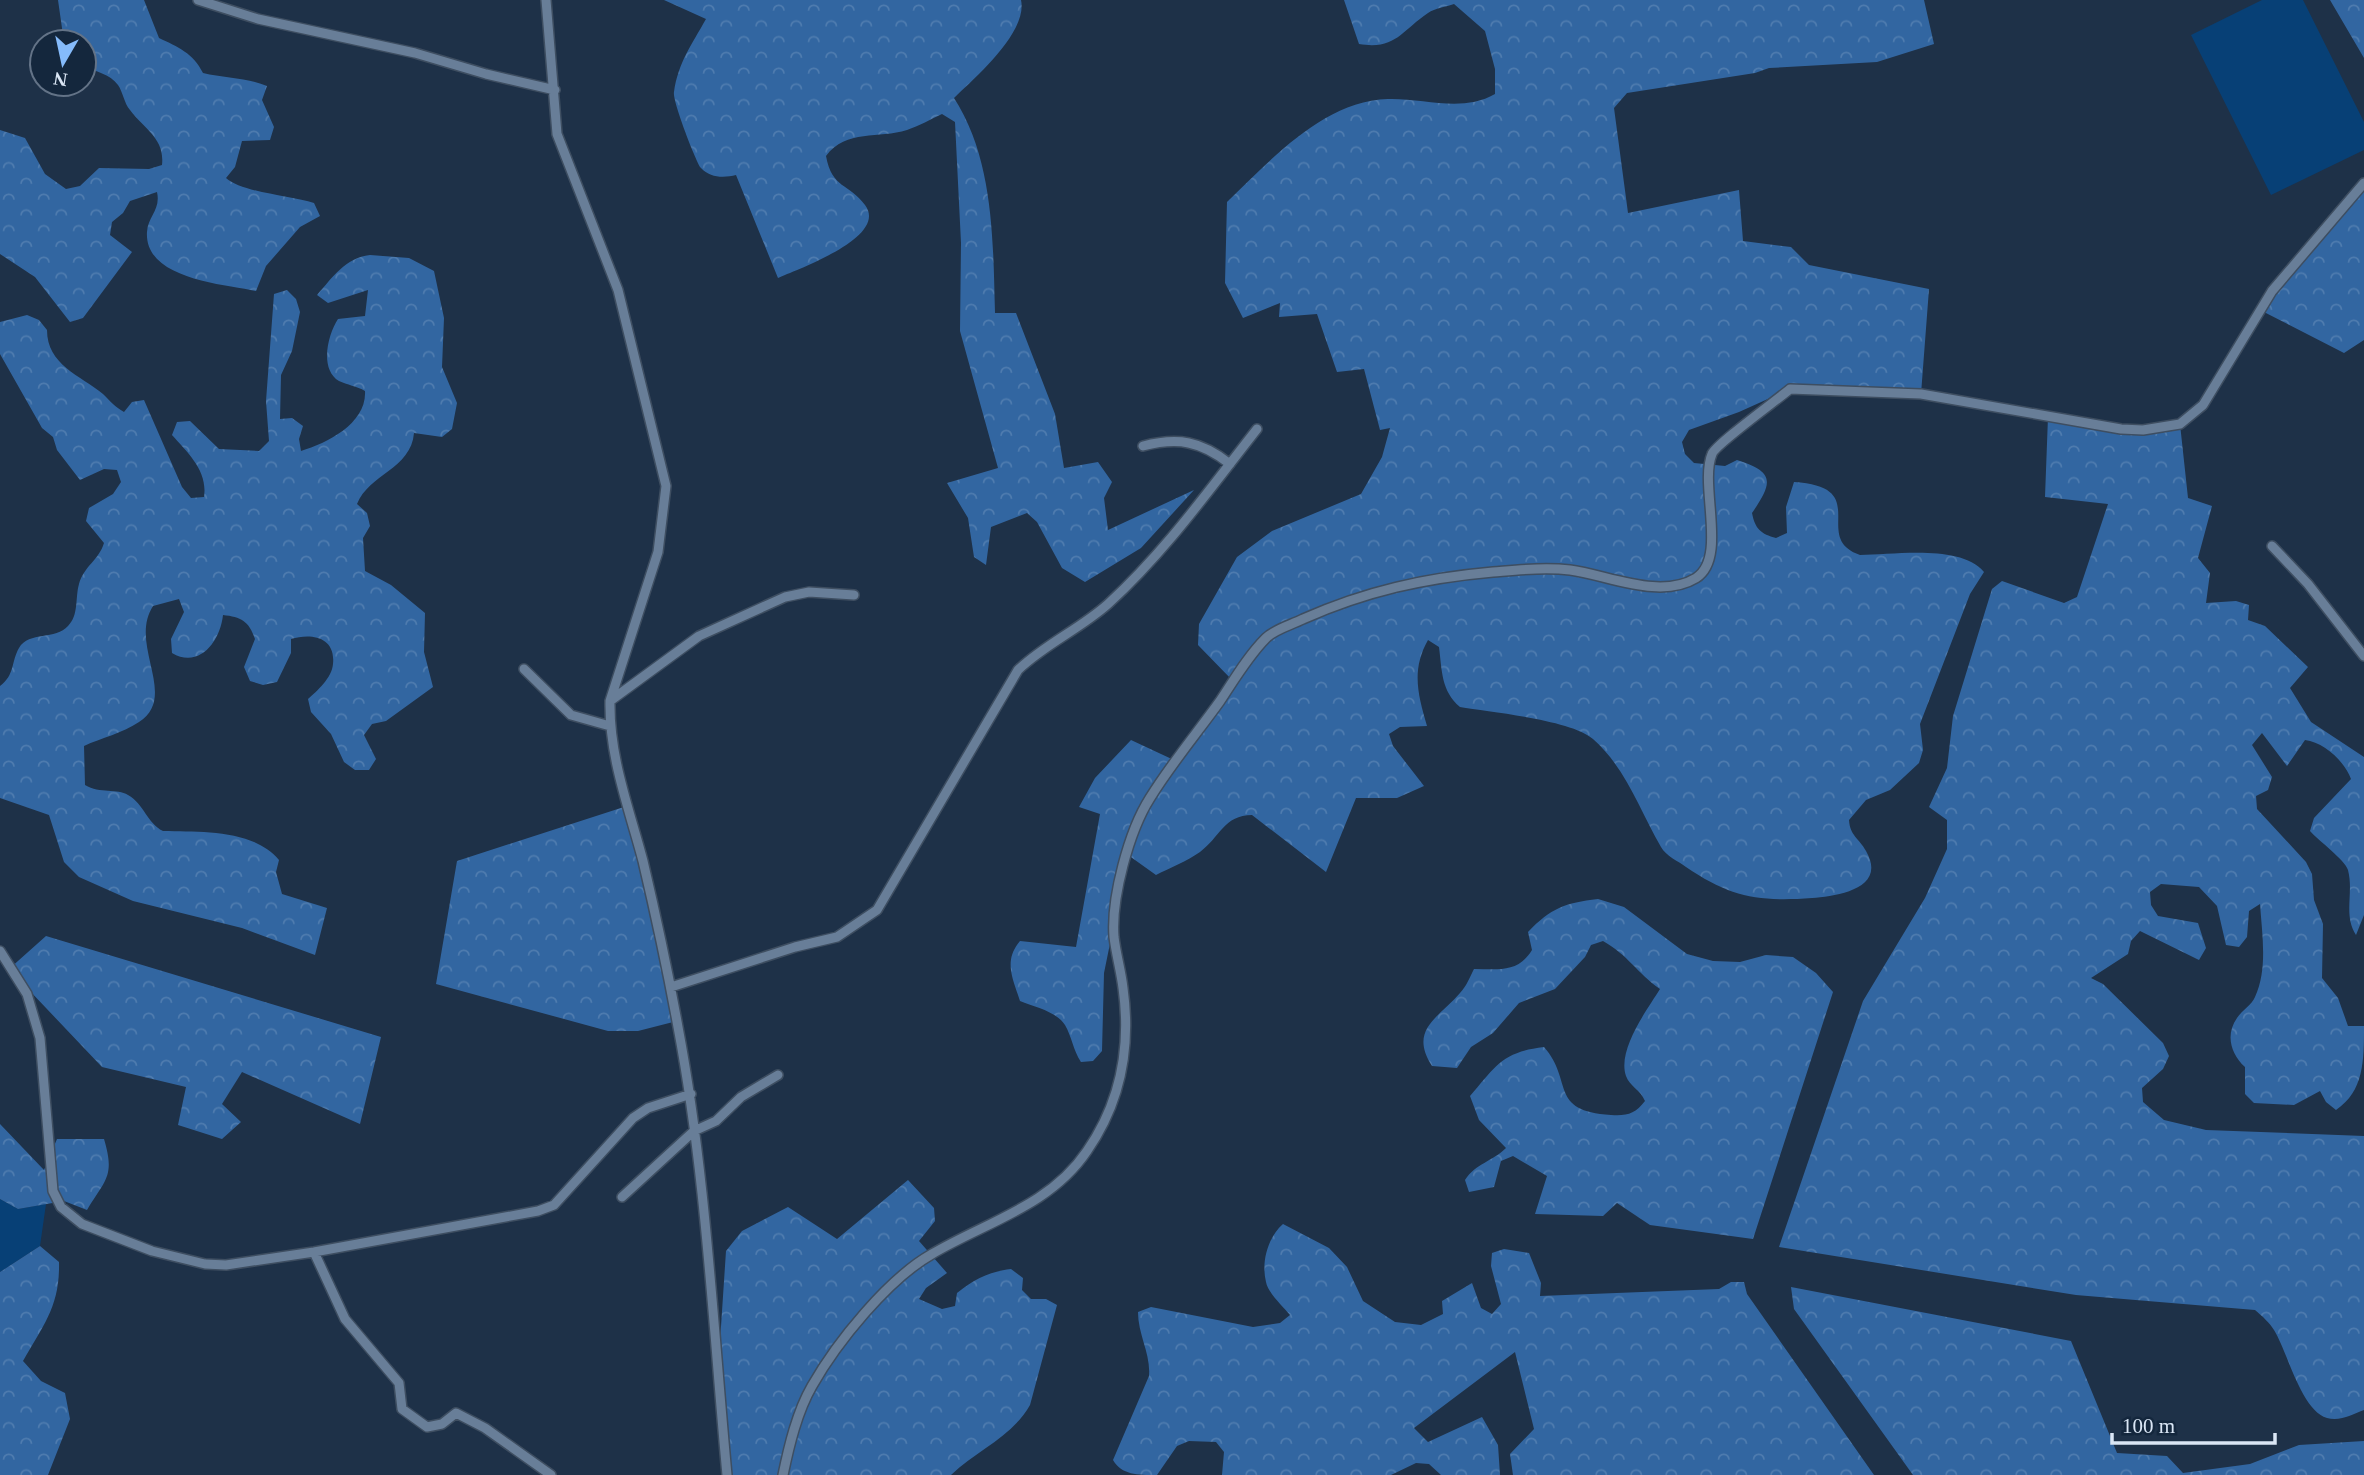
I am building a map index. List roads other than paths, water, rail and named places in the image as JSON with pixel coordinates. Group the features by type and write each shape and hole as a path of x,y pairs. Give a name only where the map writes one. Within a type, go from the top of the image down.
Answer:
{"street":[{"path":"198,0 258,19 415,52 486,74 555,90"},
{"path":"546,0 555,90 556,134 618,290 666,486 658,552 610,701 610,726 615,763 643,861 671,987 691,1094 727,1475"},
{"path":"783,1475 788,1450 810,1388 840,1344 883,1294 928,1256 1035,1202 1058,1184 1086,1153 1106,1116 1124,1067 1124,991 1114,935 1119,885 1130,844 1147,802 1268,635 1345,600 1434,578 1522,570 1569,570 1658,586 1697,577 1704,570 1711,543 1709,467 1712,454 1719,444 1754,420 1790,389 1921,394 2122,429 2143,430 2180,424 2203,405 2272,291 2364,183"},
{"path":"671,987 794,947 837,937 877,910 1018,670 1048,644 1088,622 1111,601 1191,517 1257,429"},
{"path":"1143,446 1181,440 1198,443 1230,464"},
{"path":"2272,546 2308,584 2364,656"},
{"path":"610,701 699,636 785,597 809,592 855,595"},
{"path":"524,670 571,715 610,726"},
{"path":"0,951 27,994 40,1038 53,1191 61,1207 82,1224 152,1251 205,1264 226,1265 314,1252 538,1211 554,1205 633,1118 648,1108 691,1094"},
{"path":"622,1197 694,1131 716,1121 741,1097 778,1075"},
{"path":"314,1252 345,1319 399,1383 402,1409 427,1427 442,1424 456,1413 485,1428 551,1475"}]}
